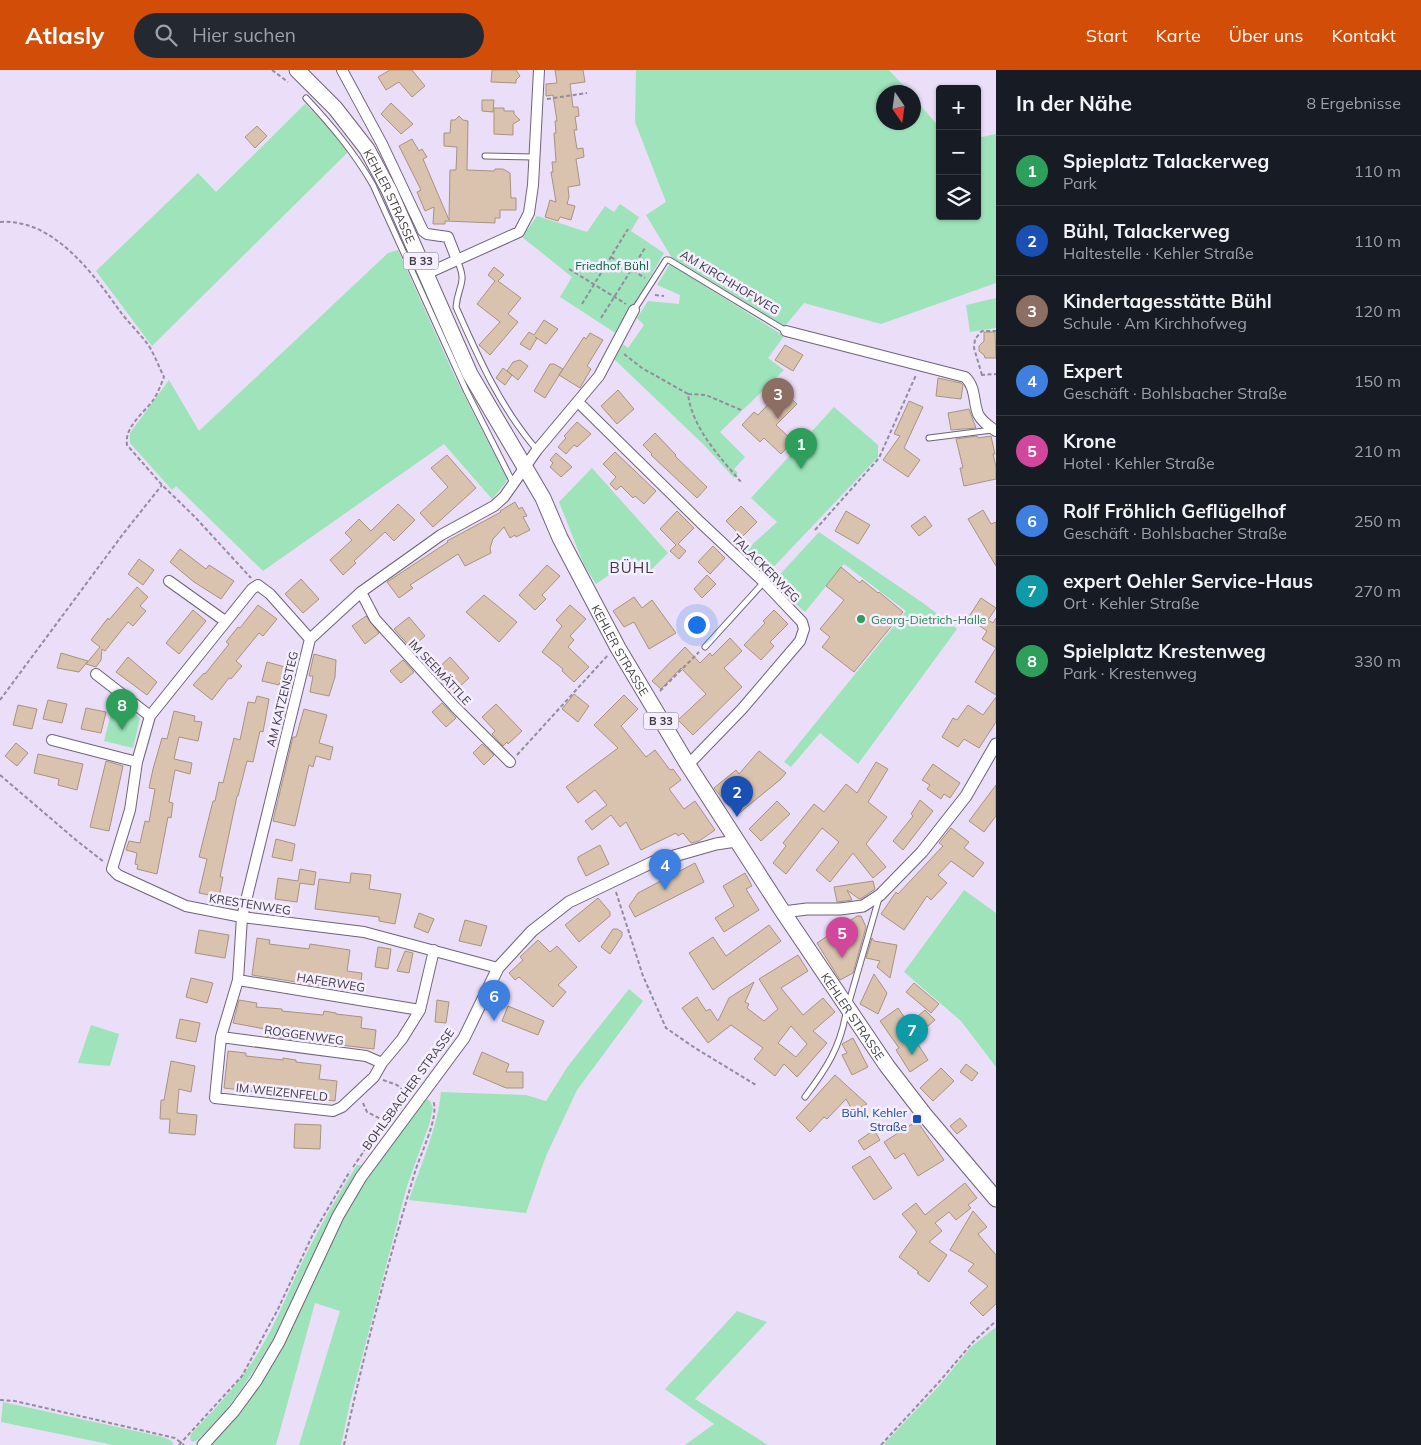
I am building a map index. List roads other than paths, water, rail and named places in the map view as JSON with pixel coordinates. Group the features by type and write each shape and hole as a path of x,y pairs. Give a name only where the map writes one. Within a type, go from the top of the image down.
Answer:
{"main road":[{"name":"KEHLER STRASSE","path":"294,77 311,82 335,108 367,149 390,190 470,374 543,498 560,538 618,648 736,841 887,1066 924,1114 996,1199"}],"street":[{"path":"426,274 519,232 529,213 533,185 539,70"},
{"name":"KEHLER STRASSE","path":"344,73 382,144 423,231 427,234 448,237 457,260"},
{"name":"AM KIRCHHOFWEG","path":"524,467 599,376 634,310"},
{"name":"AM KIRCHHOFWEG","path":"786,331 965,377 972,386 978,414 984,422 995,430"},
{"name":"TALACKERWEG","path":"578,402 764,582 802,622 804,630 800,640 742,709 688,764"},
{"name":"AM KATZENSTEG","path":"242,917 310,639 361,592 441,535 494,506 504,497 524,467"},
{"path":"169,581 225,621"},
{"path":"52,740 137,762 150,716 225,621 252,589 258,585 270,594 310,639"},
{"name":"IM SEEMÄTTLE","path":"361,592 375,619 455,707 510,762"},
{"path":"96,674 150,716"},
{"path":"783,912 863,906 880,895 922,852 966,796 996,744"},
{"name":"KRESTENWEG","path":"137,762 130,810 112,869 118,874 186,906 242,917 364,932 498,968"},
{"name":"BOHLSBACHER STRASSE","path":"203,1445 234,1411 260,1374 279,1342 338,1216 361,1177 464,1038 498,968 532,930 569,902 653,862 716,844 736,841"},
{"name":"IM WEIZENFELD","path":"242,917 238,980 221,1037 215,1098 333,1110 342,1107 374,1077 402,1039 420,1010 434,950"},
{"name":"HAFERWEG","path":"238,980 420,1010"},
{"name":"ROGGENWEG","path":"221,1037 366,1056 382,1064"}],"lane":[{"path":"306,98 342,137 359,160 373,185 466,390 513,483"},
{"path":"485,156 535,157"},
{"name":"KEHLER STRASSE","path":"457,260 462,270 463,281 457,295 456,307 496,393 519,430 537,450"},
{"name":"AM KIRCHHOFWEG","path":"634,310 666,260 669,260 786,331"},
{"path":"929,438 995,430"},
{"path":"705,647 764,582"},
{"path":"805,1097 830,1062 843,1032 847,1006 880,895"}],"place":[{"name":"Kindertagesstätte Bühl","path":"778,419"},
{"name":"Spieplatz Talackerweg","path":"801,469"},
{"name":"Georg-Dietrich-Halle","path":"861,619"},
{"name":"Spielplatz Krestenweg","path":"122,730"},
{"name":"Bühl, Talackerweg","path":"737,817"},
{"name":"Expert","path":"665,890"},
{"name":"Krone","path":"842,958"},
{"name":"Rolf Fröhlich Geflügelhof","path":"494,1021"},
{"name":"expert Oehler Service-Haus","path":"912,1055"},
{"name":"Bühl, Kehler Straße","path":"917,1119"}],"district":[{"name":"BÜHL","path":"632,567"}],"park label":[{"name":"Friedhof Bühl","path":"612,265"}]}
